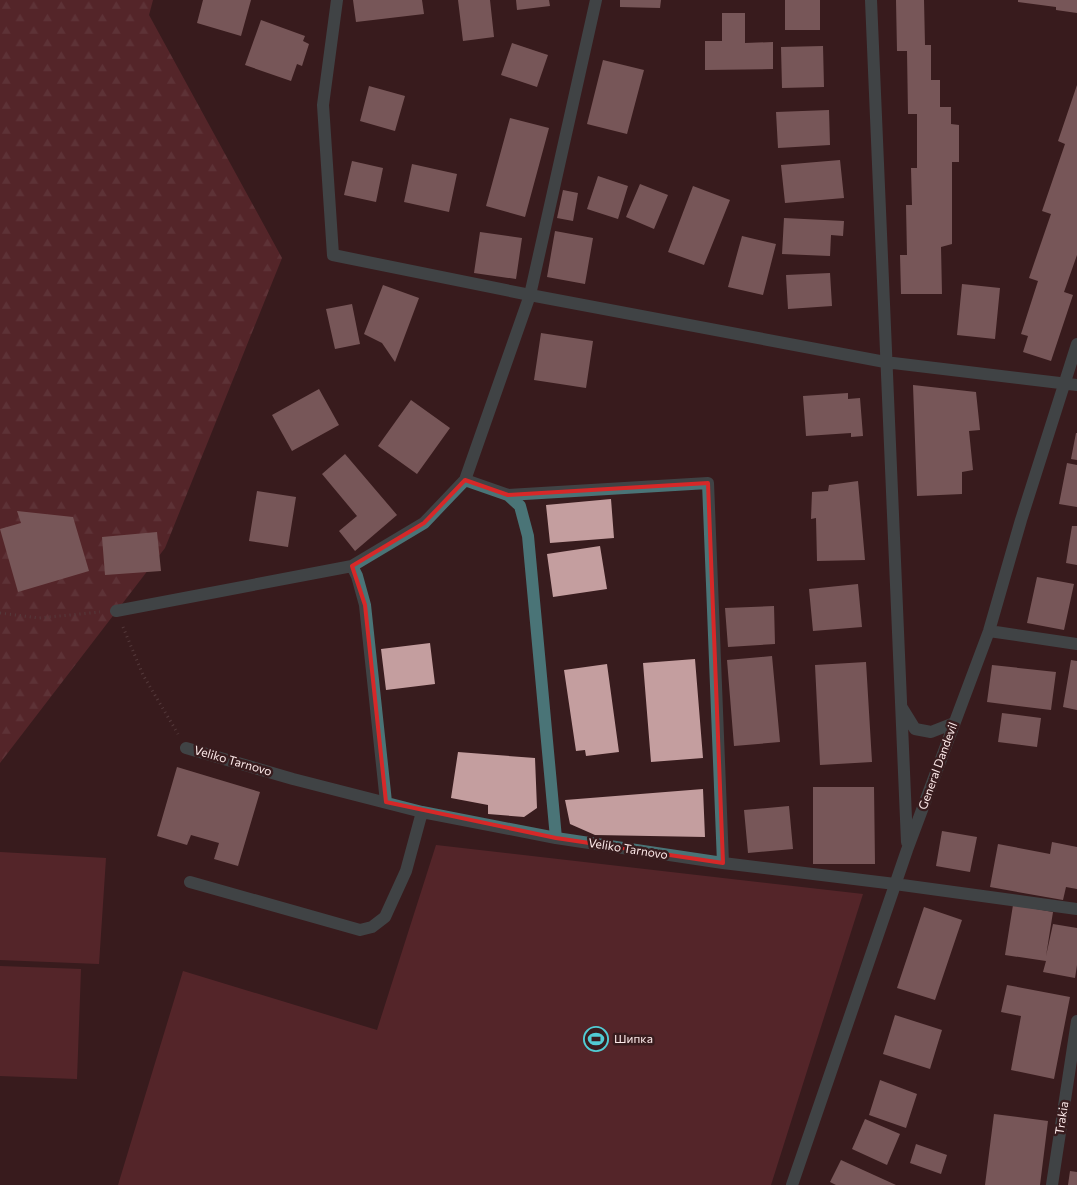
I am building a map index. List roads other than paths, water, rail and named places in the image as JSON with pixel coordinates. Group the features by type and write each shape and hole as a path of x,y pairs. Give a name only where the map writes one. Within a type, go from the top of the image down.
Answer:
{"street":[{"path":"337,0 323,105 333,255 530,295 886,362 1077,385"},
{"path":"116,610 352,566 424,523 465,480 530,295 596,0"},
{"path":"871,0 907,850"},
{"name":"General Dandevil","path":"792,1185 907,850 989,630 1021,520 1077,344"},
{"path":"465,480 508,495 708,483 723,863"},
{"path":"508,495 520,506 528,536 556,838"},
{"path":"352,566 357,576 365,605 386,802"},
{"path":"989,630 1077,644"},
{"path":"901,706 915,729 931,732 954,723"},
{"name":"Veliko Tarnovo","path":"186,748 292,779 422,812 556,838 723,863 1077,909"},
{"path":"190,882 360,930 372,927 385,917 406,870 422,812"},
{"name":"Trakia","path":"1052,1185 1077,1021"}],"place":[{"name":"Шипка","path":"596,1039"}]}
